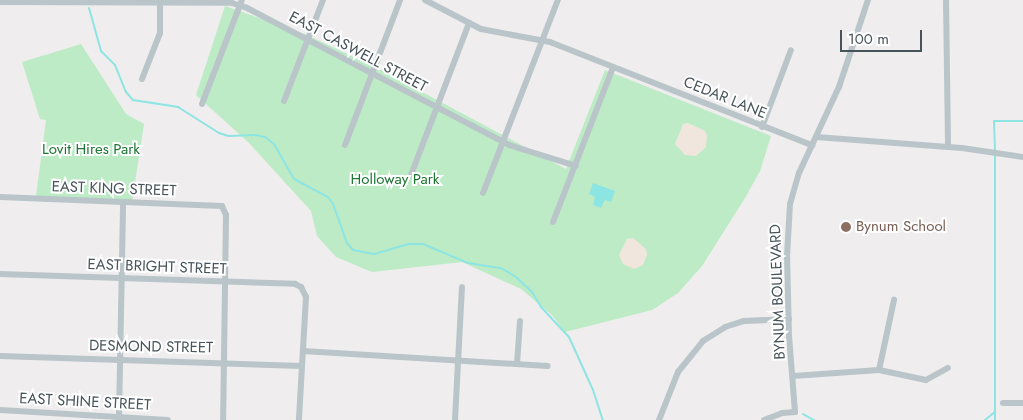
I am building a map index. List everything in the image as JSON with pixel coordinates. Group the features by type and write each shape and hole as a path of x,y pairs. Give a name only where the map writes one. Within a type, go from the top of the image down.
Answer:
{"street":[{"path":"284,101 322,0"},
{"path":"345,145 400,0"},
{"name":"CEDAR LANE","path":"425,0 481,29 542,41 613,67 812,146"},
{"path":"483,193 558,0"},
{"path":"812,146 839,87 868,0"},
{"path":"946,0 948,147"},
{"name":"EAST CASWELL STREET","path":"0,2 137,1 160,3 240,3 307,40 504,142 576,166"},
{"path":"142,79 160,33 160,3"},
{"path":"202,104 240,3"},
{"path":"411,176 469,23"},
{"path":"762,127 791,50"},
{"path":"553,222 613,67"},
{"path":"816,137 948,147 1023,157"},
{"name":"BYNUM BOULEVARD","path":"764,420 782,413 795,412 789,319 788,215 793,188 812,146"},
{"name":"EAST KING STREET","path":"0,197 218,204 225,210 225,282"},
{"path":"120,417 122,202"},
{"name":"EAST BRIGHT STREET","path":"0,274 295,284 301,287 306,297 303,351"},
{"path":"223,420 225,282"},
{"path":"455,420 462,287"},
{"path":"879,370 894,300"},
{"path":"659,420 681,366 703,342 725,327 744,321 789,319"},
{"path":"517,364 520,321"},
{"path":"299,420 303,351 548,366"},
{"name":"DESMOND STREET","path":"0,356 302,366"},
{"path":"793,376 879,370 926,380 948,368"},
{"path":"1003,403 1023,403"},
{"name":"EAST SHINE STREET","path":"0,410 168,420"}],"green space":[{"name":"Holloway Park","path":"225,6 307,35 379,69 566,169 605,70 771,136 760,171 745,198 702,266 678,293 652,310 565,332 552,315 521,289 462,262 372,272 336,257 317,236 311,211 248,142 196,95"},
{"name":"Lovit Hires Park","path":"81,44 126,114 144,124 132,202 36,196 46,120 40,119 22,62"}],"sand":[{"path":"688,123 705,131 707,136 706,147 696,156 685,155 675,144 683,124"},
{"path":"633,238 646,249 647,255 643,265 634,269 623,264 619,255 627,239"}],"water":[{"path":"593,183 615,191 611,202 605,200 601,208 593,205 595,197 589,194"}],"waterway":[{"path":"89,8 101,51 115,65 126,92 133,100 178,107 219,133 229,136 255,135 265,137 274,144 294,179 328,197 333,204 347,243 353,250 374,254 410,244 423,244 468,263 501,268 516,277 532,292 541,307 569,337 593,390 603,420"},
{"path":"995,150 994,121 1023,121"},
{"path":"995,155 995,420"},
{"path":"985,420 995,412"},
{"path":"803,414 814,420"}],"place":[{"name":"Bynum School","path":"846,227"}]}
